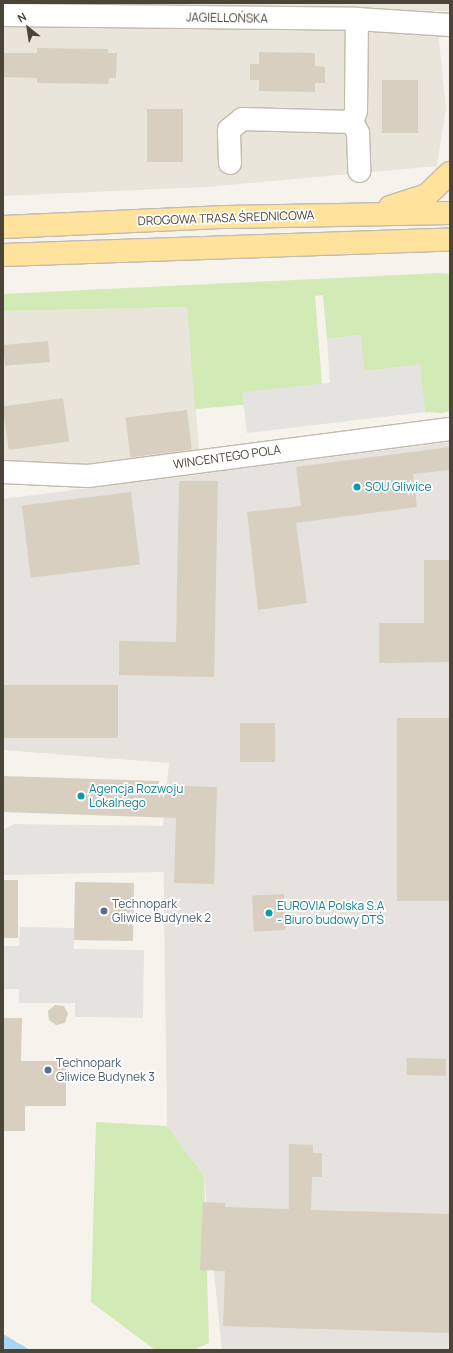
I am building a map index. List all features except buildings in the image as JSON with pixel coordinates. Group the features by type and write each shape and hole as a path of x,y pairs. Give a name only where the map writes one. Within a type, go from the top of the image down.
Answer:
{"main road":[{"path":"372,214 427,195 450,173"},
{"name":"DROGOWA TRASA ŚREDNICOWA","path":"3,227 372,214 450,213"},
{"path":"3,255 450,239"},
{"path":"420,240 450,250"}],"street":[{"name":"JAGIELLOŃSKA","path":"3,15 159,10 450,25"},
{"path":"357,20 356,111 352,122 358,133 359,171"},
{"path":"230,163 229,130 242,118 352,122"},
{"name":"WINCENTEGO POLA","path":"3,472 88,476 450,428"}],"shaded area":[{"path":"3,3 149,3 141,6"},
{"path":"173,3 450,3 450,11 184,7"},
{"path":"3,25 438,31 446,108 437,166 206,187 3,196"},
{"path":"187,307 200,458 89,472 3,466 3,311"},
{"path":"360,335 365,371 420,364 425,412 247,433 242,392 330,383 327,339"},
{"path":"450,442 450,1350 222,1350 204,1176 167,1126 163,826 169,763 3,750 3,499"},
{"name":"Agencja Rozwoju Lokalnego","path":"14,824 163,826 164,872 3,875 3,830"},
{"path":"20,927 74,928 74,949 144,950 143,1018 75,1017 75,1003 19,1003 19,989 3,989 3,946 19,946"}],"green space":[{"path":"440,273 450,274 450,411 442,413 425,412 419,365 364,371 360,335 327,339 323,295 315,296 323,398 195,409 187,307 3,311 3,294"},
{"path":"96,1122 167,1126 204,1176 209,1343 193,1350 155,1350 91,1302"}],"water":[{"path":"3,1334 30,1350 3,1350"}],"place":[{"name":"SOU Gliwice","path":"357,487"},
{"name":"Agencja Rozwoju Lokalnego","path":"81,796"},
{"name":"Technopark Gliwice Budynek 2","path":"104,911"},
{"name":"EUROVIA Polska S.A - Biuro budowy DTŚ","path":"269,913"},
{"name":"Technopark Gliwice Budynek 3","path":"48,1070"}]}
